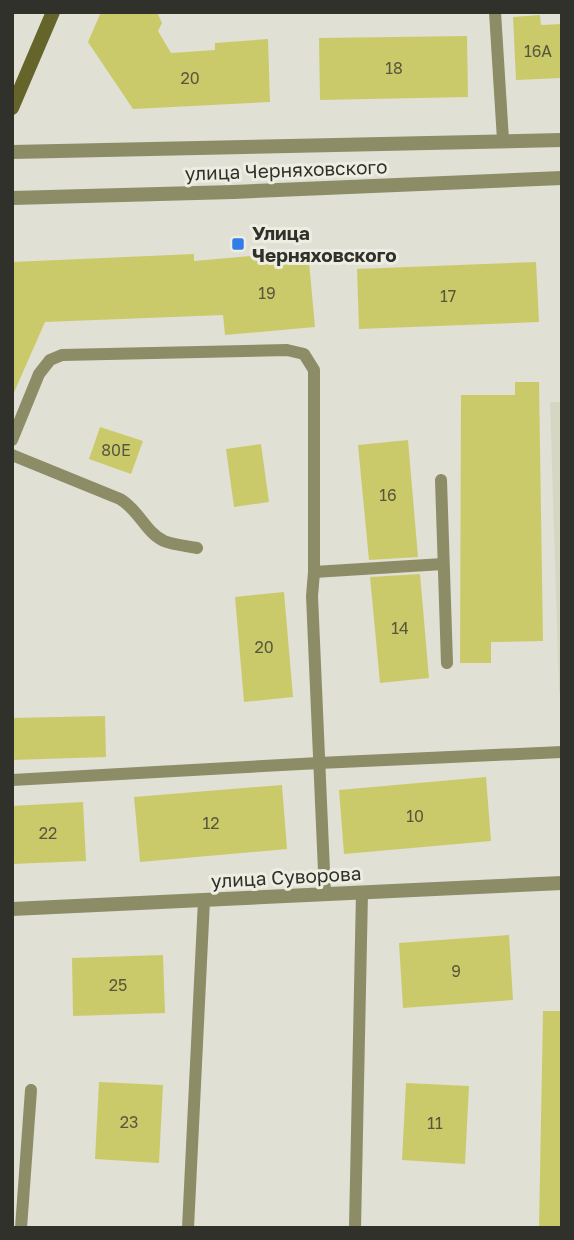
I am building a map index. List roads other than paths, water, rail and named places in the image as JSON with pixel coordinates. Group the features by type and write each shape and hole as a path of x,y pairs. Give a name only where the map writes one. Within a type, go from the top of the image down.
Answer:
{"main road":[{"path":"12,108 53,12"}],"street":[{"path":"12,152 562,140"},
{"name":"улица Черняховского","path":"12,198 562,178"},
{"name":"улица Суворова","path":"12,909 562,883"}],"lane":[{"path":"495,12 503,141"},
{"path":"13,438 39,374 50,360 62,355 287,350 304,355 314,370 312,596 325,894"},
{"path":"12,455 120,499 131,506 153,534 165,542 197,548"},
{"path":"441,480 447,663"},
{"path":"314,572 443,564"},
{"path":"12,780 562,752"},
{"path":"355,1228 362,892"},
{"path":"188,1228 204,900"},
{"path":"21,1228 31,1090"}],"place":[{"name":"Улица Черняховского","path":"238,244"}]}
